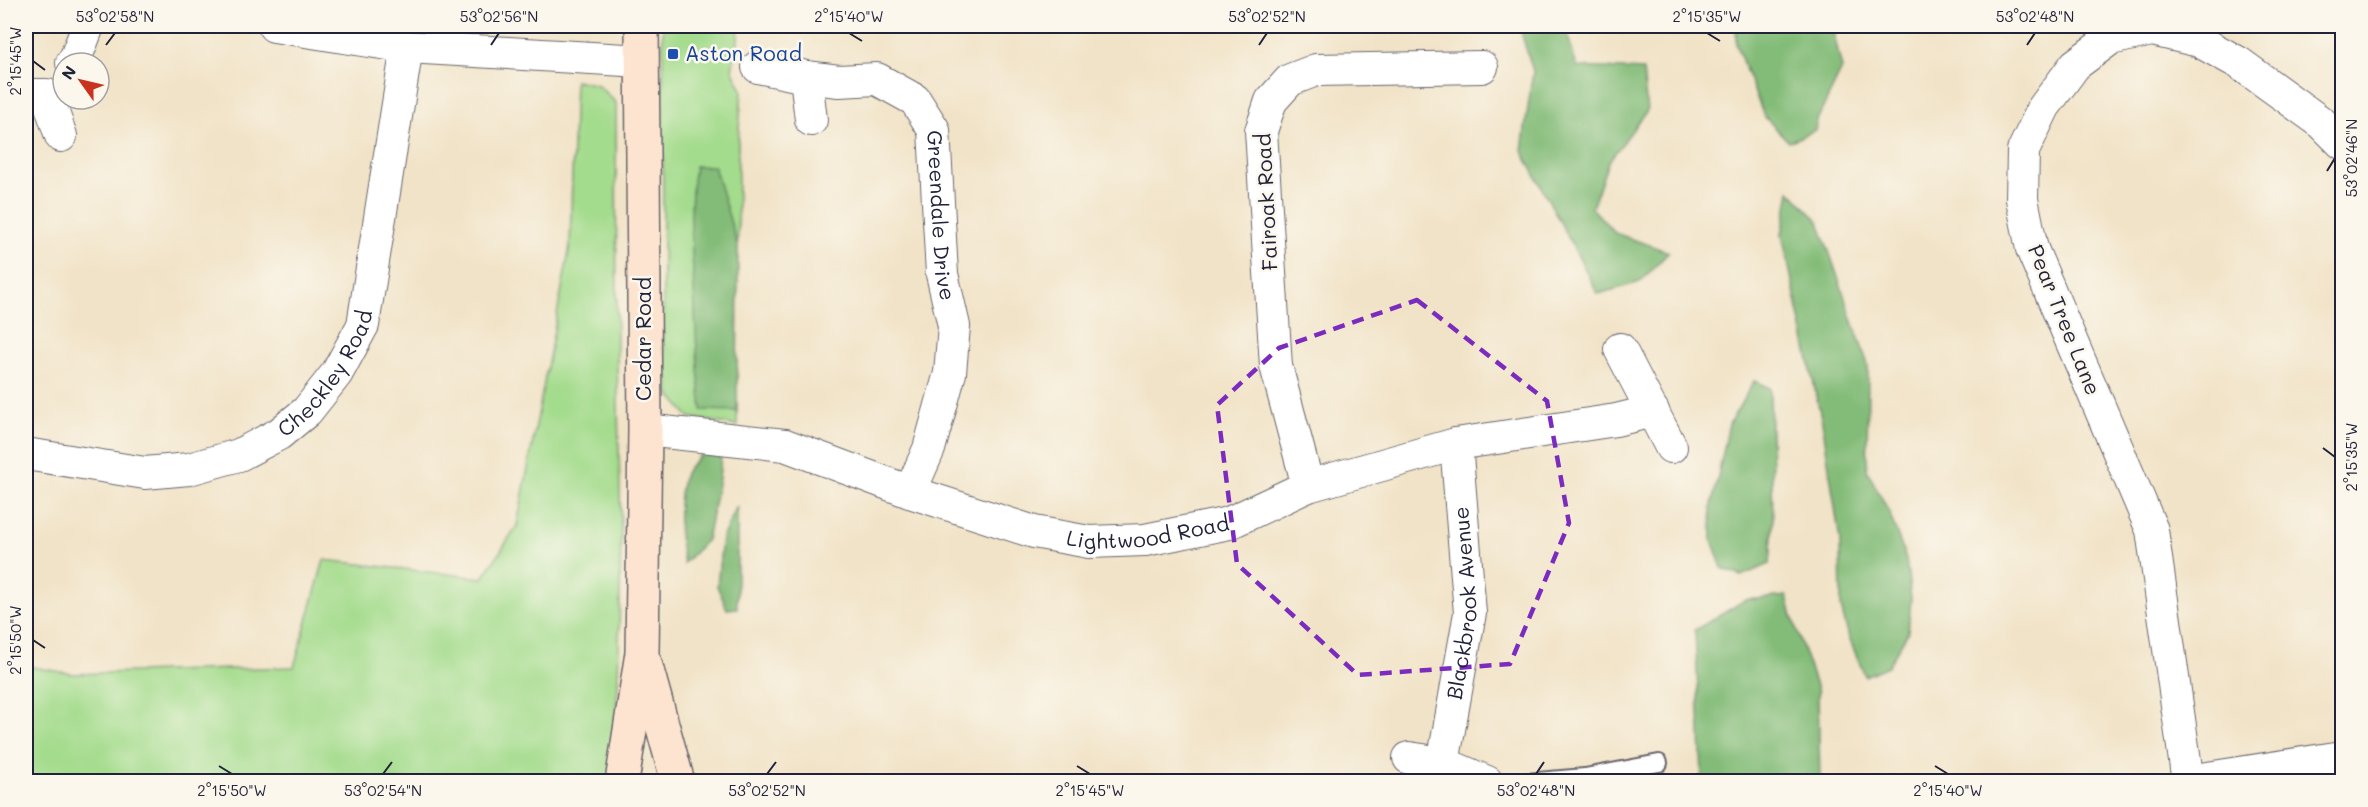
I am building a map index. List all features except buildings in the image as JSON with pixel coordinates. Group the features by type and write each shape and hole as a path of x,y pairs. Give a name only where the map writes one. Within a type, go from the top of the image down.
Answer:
{"street":[{"path":"78,51 88,26"},
{"path":"274,26 407,48 642,61"},
{"name":"Cedar Road","path":"642,26 645,430 642,653"},
{"name":"Pear Tree Lane","path":"2343,143 2322,123 2239,63 2199,41 2152,30 2110,39 2075,65 2044,107 2023,151 2022,199 2032,249 2152,530 2188,781 2343,757"},
{"name":"Checkley Road","path":"26,454 145,473 189,469 238,455 279,434 307,411 337,373 363,325 407,48"},
{"name":"Fairoak Road","path":"1308,486 1276,366 1261,130 1271,101 1290,80 1316,70 1482,67"},
{"name":"Greendale Drive","path":"758,68 839,81 877,79 915,100 934,130 942,274 954,326 950,373 929,449 910,492"},
{"path":"806,77 811,120"},
{"path":"45,88 61,136"},
{"path":"1620,349 1671,447"},
{"name":"Lightwood Road","path":"645,430 785,445 910,492 1034,532 1089,542 1145,540 1229,523 1308,486 1456,444 1616,420 1653,411"},
{"name":"Blackbrook Avenue","path":"1443,763 1470,613 1456,444"},
{"path":"622,782 642,653"},
{"path":"642,653 678,782"},
{"path":"1409,758 1443,763 1487,782"}],"lane":[{"path":"1526,782 1585,777 1659,763"}],"highlighted area":[{"path":"1417,300 1547,401 1569,523 1510,664 1358,675 1237,564 1217,405 1279,348"}],"green space":[{"path":"663,26 738,26 738,40 732,69 742,90 738,142 737,426 689,417 670,395 663,341"},
{"path":"1519,26 1565,26 1577,67 1643,70 1647,111 1608,162 1592,208 1615,233 1669,252 1640,282 1598,294 1522,150 1533,71"},
{"path":"1736,26 1832,26 1842,69 1817,120 1815,130 1789,142 1764,116 1736,45"},
{"path":"575,80 598,85 616,103 617,362 621,534 618,687 609,781 26,781 26,666 73,674 294,667 324,560 483,578 517,526 570,246"},
{"path":"695,166 714,166 738,247 737,411 702,410 691,228"},
{"path":"1790,191 1819,222 1868,365 1867,470 1889,512 1906,559 1911,599 1908,632 1888,666 1865,676 1849,638 1841,607 1840,541 1823,427 1782,234"},
{"path":"1754,381 1770,388 1773,521 1770,564 1741,576 1722,568 1712,540 1711,509 1729,424"},
{"path":"702,454 721,457 719,479 707,540 684,563 679,520 681,485 687,470"},
{"path":"737,506 737,608 727,609 717,586 722,538"},
{"path":"1787,596 1818,692 1820,781 1694,781 1702,775 1695,630 1745,600"}],"place":[{"name":"Aston Road","path":"673,54"}]}
